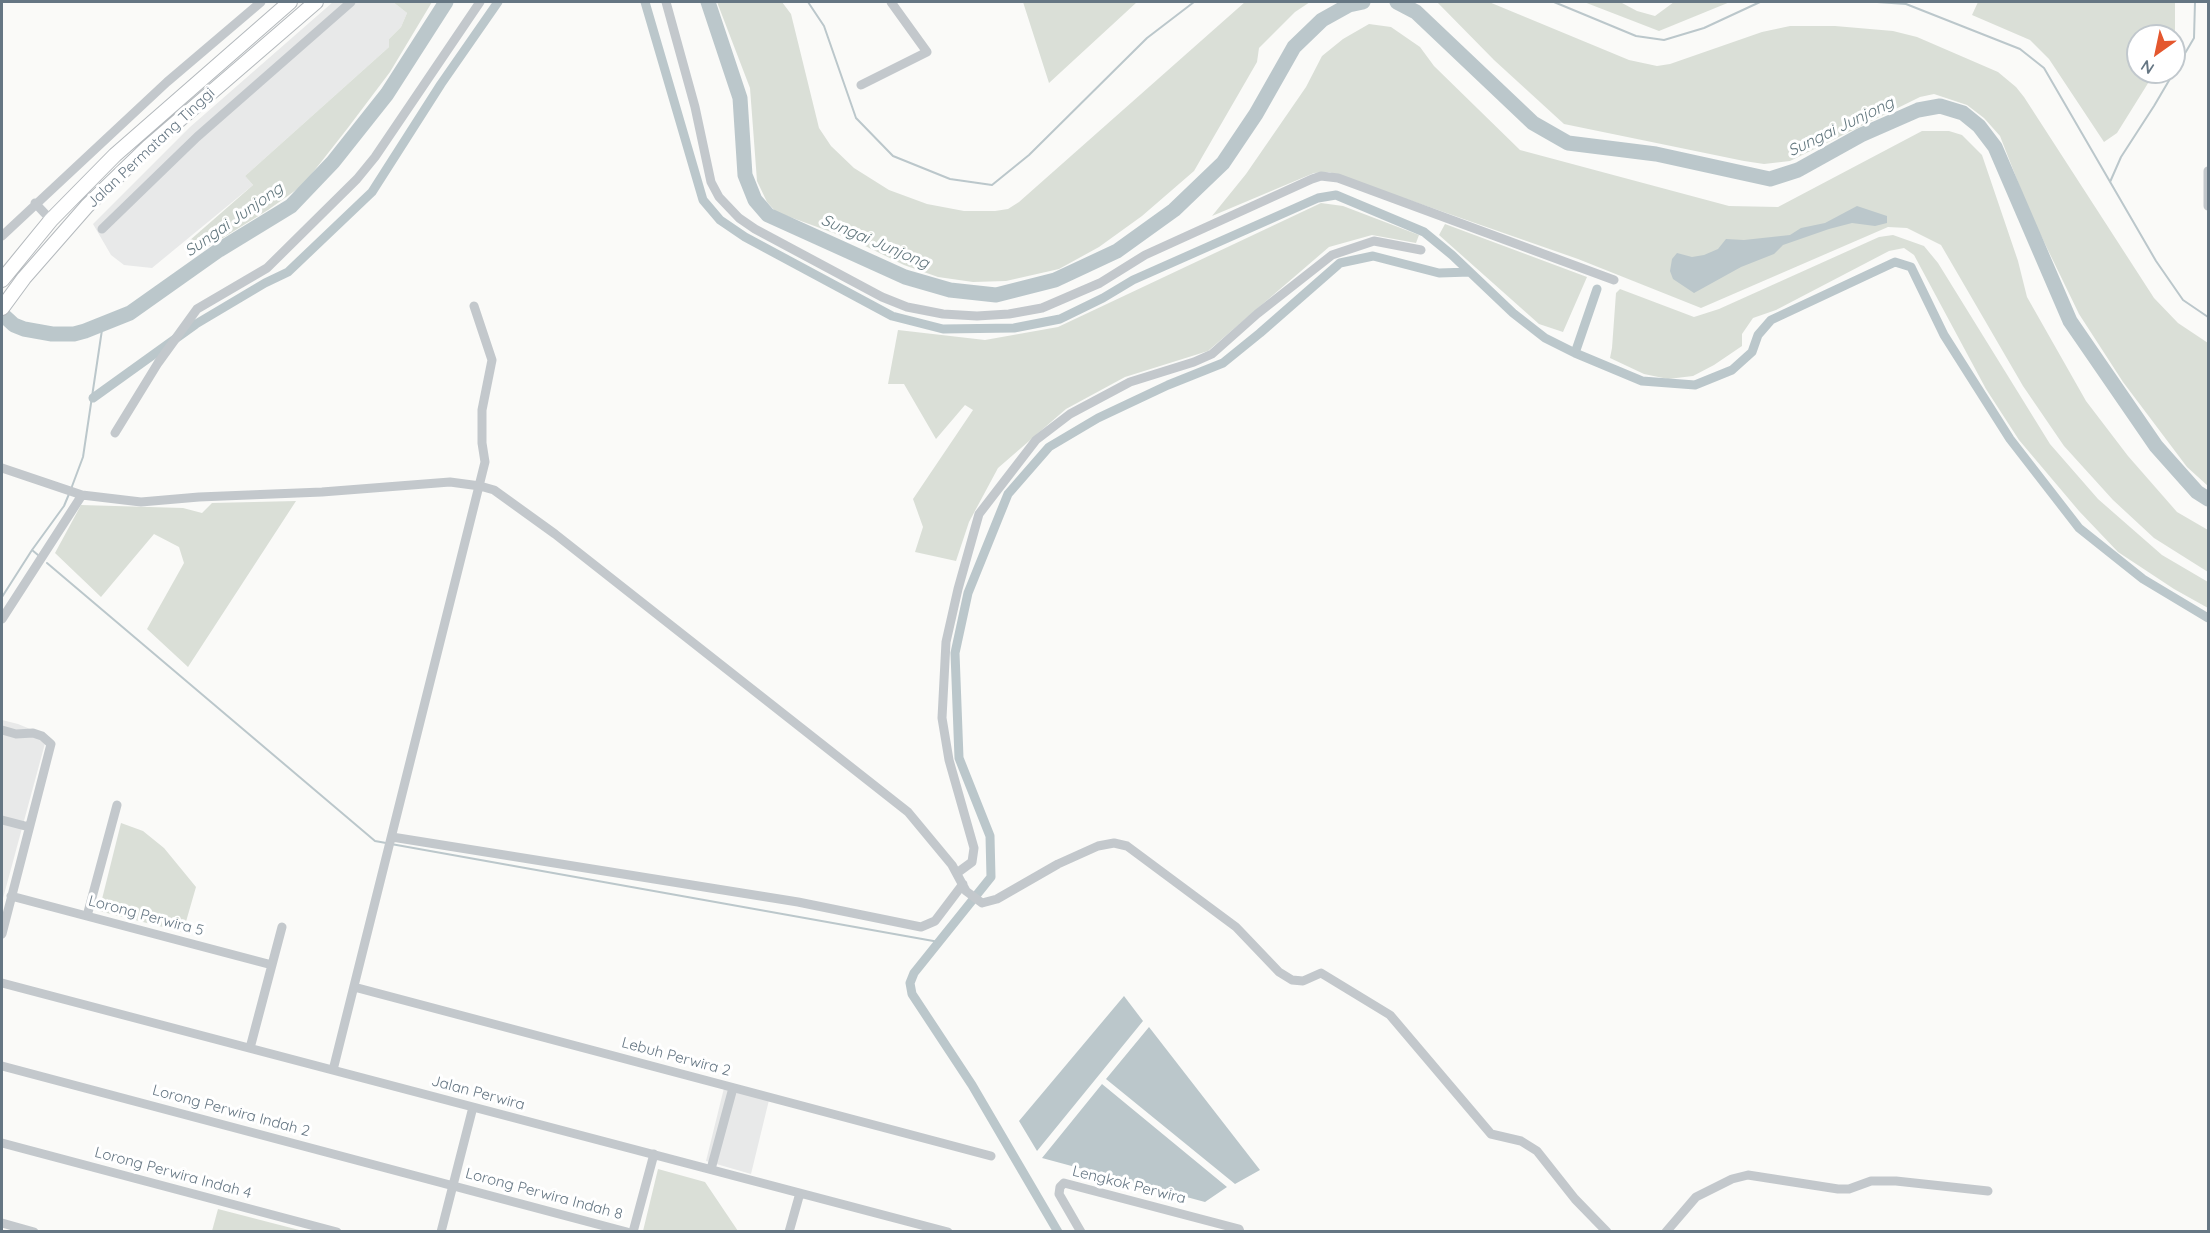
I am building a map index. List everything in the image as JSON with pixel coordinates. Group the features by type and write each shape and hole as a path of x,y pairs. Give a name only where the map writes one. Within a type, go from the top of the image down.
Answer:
{"highway":[{"name":"Jalan Permatang Tinggi","path":"2,280 51,220 115,155 290,2"},
{"name":"Jalan Permatang Tinggi","path":"2,308 24,278 87,206 148,147 316,2"}],"street":[{"path":"2,236 69,171 167,82 261,2"},
{"path":"102,229 197,137 351,2"},
{"path":"116,433 158,363 197,309 267,268 375,157 480,2"},
{"path":"666,2 695,107 711,182 718,197 739,218 755,229 882,297 907,307 943,314 977,316 1009,314 1042,308 1100,283 1145,255 1321,176 1338,178 1614,280"},
{"path":"861,85 927,52 891,2"},
{"path":"69,171 86,184"},
{"path":"2208,171 2208,206"},
{"path":"35,203 51,220"},
{"path":"957,873 972,862 974,848 949,760 942,718 946,642 979,514 1036,440 1070,414 1130,382 1212,354 1257,314 1332,255 1374,241 1421,250"},
{"path":"333,1070 485,462 482,443 482,410 492,360 474,306"},
{"path":"2,468 78,494 141,502 199,496 333,491 450,482 494,490 547,527 908,812 957,873 965,888 982,903 998,899 1058,864 1098,846 1114,843 1127,846 1236,927 1279,972 1292,980 1303,981 1321,973 1390,1015 1491,1134 1521,1141 1537,1151 1575,1199 1607,1232"},
{"path":"2,618 78,494"},
{"path":"2,730 16,734 33,733 42,736 51,744 2,934"},
{"path":"87,916 117,805"},
{"path":"2,820 29,827"},
{"path":"392,838 798,902 921,927 935,921 965,888"},
{"name":"Lorong Perwira 5","path":"11,896 272,965"},
{"path":"250,1048 282,927"},
{"name":"Jalan Perwira","path":"2,983 948,1232"},
{"name":"Lebuh Perwira 2","path":"354,987 991,1156"},
{"name":"Lorong Perwira Indah 2","path":"2,1066 453,1185"},
{"path":"711,1169 733,1088"},
{"path":"441,1232 473,1107"},
{"name":"Lorong Perwira Indah 4","path":"2,1143 337,1232"},
{"path":"633,1232 654,1154"},
{"path":"1666,1232 1696,1197 1732,1179 1748,1175 1849,1190 1871,1181 1896,1181 1988,1191"},
{"name":"Lengkok Perwira","path":"1082,1232 1059,1194 1060,1187 1064,1183 1239,1229 1240,1232"},
{"name":"Lorong Perwira Indah 8","path":"453,1185 627,1232"},
{"path":"789,1232 800,1193"},
{"path":"2,1223 34,1232"}],"shaded area":[{"path":"333,2 393,2 407,13 401,27 389,39 389,47 245,176 253,185 152,268 124,265 111,255 93,224 190,127"},
{"path":"393,2 432,2 390,72 347,129 303,185 268,210 200,252 189,241 253,185 245,176 389,47 389,39 401,27 407,13"},
{"path":"717,2 782,2 791,14 819,128 831,146 854,168 889,190 927,204 964,211 995,211 1008,209 1019,202 1245,2 1310,2 1295,12 1259,48 1257,62 1194,171 1142,216 1099,247 1059,269 1006,281 973,282 938,277 904,265 853,240 776,212 767,202 757,181 750,88"},
{"path":"1023,2 1137,2 1049,83"},
{"path":"1437,2 1489,2 1629,60 1657,66 1670,64 1762,32 1790,26 1835,26 1893,31 1917,37 1998,72 2024,97 2154,298 2178,323 2208,343 2208,486 2187,467 2123,382 2079,314 2030,213 2000,136 1984,118 1967,105 1934,94 1920,97 1790,161 1764,164 1744,161 1564,124 1494,60"},
{"path":"1584,2 1622,3 1637,11 1655,16 1674,2 1730,2 1659,31"},
{"path":"1978,2 2175,2 2175,24 2126,24 2126,84 2148,84 2117,133 2104,142 2049,59 2030,40 1972,15"},
{"path":"1369,24 1391,27 1420,47 1434,66 1520,150 1729,206 1778,207 1922,131 1949,131 1962,135 1982,155 2018,261 2027,297 2086,401 2128,456 2177,512 2208,530 2208,572 2154,538 2113,500 2064,446 2023,386 1941,245 1907,228 1888,227 1701,308 1578,259 1329,172 1314,173 1212,216 1246,174 1306,87 1322,56 1343,39"},
{"path":"1321,203 1343,206 1419,235 1416,243 1372,235 1329,247 1208,351 1125,377 1066,409 998,468 969,522 956,561 915,552 923,527 913,499 973,410 965,405 936,439 904,384 888,384 898,330 985,340 1058,327"},
{"path":"1857,206 1887,216 1887,223 1875,226 1852,223 1783,245 1774,254 1741,267 1694,293 1673,279 1670,271 1672,259 1677,253 1692,257 1718,249 1726,239 1744,240 1790,235 1801,228 1825,223"},
{"path":"1445,224 1587,277 1563,332 1539,324 1439,235"},
{"path":"1893,235 1924,246 1938,263 2050,444 2098,499 2162,555 2208,582 2208,608 2174,589 2118,552 2079,511 2019,440 1986,389 1914,255 1904,248 1889,251 1776,310 1753,318 1742,334 1742,346 1693,376 1668,379 1644,374 1610,358 1616,293 1620,289 1694,317 1719,309 1879,237"},
{"path":"296,501 188,667 147,629 184,563 179,547 154,534 101,597 55,553 81,505 183,508 202,513 212,503"},
{"path":"2,720 47,736 2,902"},
{"path":"121,823 143,831 164,848 196,887 183,932 99,911"},
{"path":"1124,996 1143,1021 1037,1151 1019,1121"},
{"path":"1149,1027 1260,1170 1235,1184 1106,1079"},
{"path":"1102,1084 1227,1187 1205,1202 1042,1158"},
{"path":"724,1088 769,1100 751,1174 706,1161"},
{"path":"658,1169 705,1182 738,1231 643,1231"},
{"path":"218,1209 303,1231 212,1231"}],"waterway":[{"name":"Sungai Junjong","path":"2,314 14,325 24,329 52,334 74,334 85,331 130,313 219,250 291,206 333,162 387,94 446,2"},
{"path":"93,398 196,324 288,272 372,192 441,84 498,2"},
{"path":"645,2 703,200 720,220 745,237 892,316 943,329 1014,328 1060,319 1133,280 1318,198 1336,195 1424,232 1452,255 1513,313 1545,338 1642,381 1695,385 1732,370 1752,352 1758,335 1771,320 1895,262 1911,267 1944,335 2010,439 2079,528 2143,579 2208,618"},
{"name":"Sungai Junjong","path":"708,2 740,98 745,175 755,200 768,215 905,277 950,290 996,295 1055,280 1117,251 1174,210 1223,163 1256,114 1294,47 1322,20 1349,5 1363,2"},
{"path":"808,2 824,26 856,118 893,156 950,179 992,185 1029,155 1147,38 1194,2"},
{"name":"Sungai Junjong","path":"1397,2 1416,12 1533,123 1568,143 1656,154 1770,179 1798,170 1861,135 1918,110 1940,106 1963,113 1979,126 1995,147 2070,321 2156,446 2197,492 2208,499"},
{"path":"1554,2 1636,36 1664,40 1704,28 1760,2"},
{"path":"1877,2 1906,4 2020,49 2044,68 2156,261 2183,300 2208,317"},
{"path":"2110,182 2121,157 2194,38 2195,2"},
{"path":"1058,1232 972,1085 912,994 910,983 914,973 991,877 990,836 959,758 955,653 968,593 1008,494 1049,447 1098,418 1168,385 1223,363 1340,263 1373,256 1439,273 1470,272"},
{"path":"1575,353 1597,289"},
{"path":"71,489 83,457 103,323"},
{"path":"2,597 64,506 69,494"},
{"path":"32,550 38,555"},
{"path":"47,563 375,841 386,843"},
{"path":"391,844 939,942"}]}
